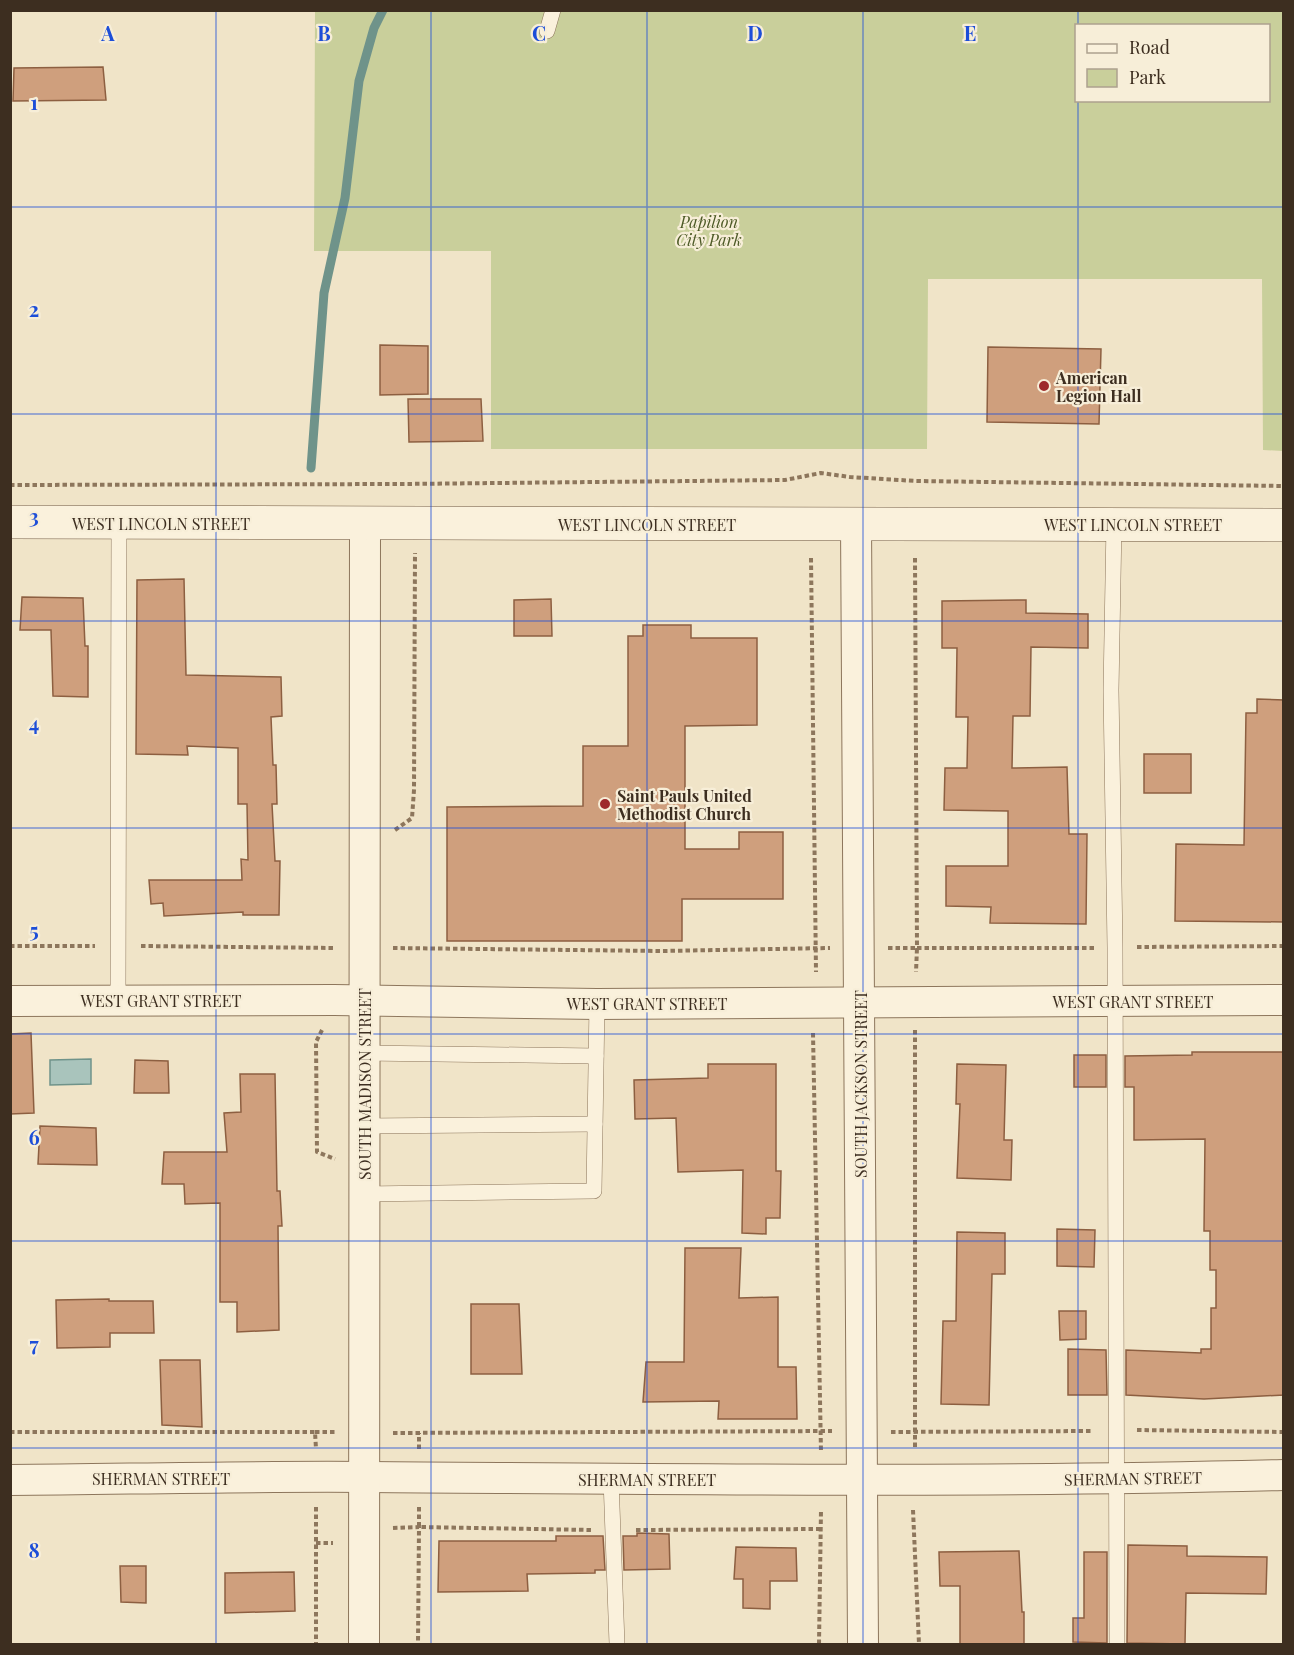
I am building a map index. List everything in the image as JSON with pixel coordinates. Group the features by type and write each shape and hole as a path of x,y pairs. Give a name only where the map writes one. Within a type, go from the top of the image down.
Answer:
{"street":[{"name":"WEST LINCOLN STREET","path":"10,522 1284,525"},
{"name":"SOUTH JACKSON STREET","path":"856,523 863,1644"},
{"name":"SOUTH MADISON STREET","path":"364,1644 365,524"},
{"name":"WEST GRANT STREET","path":"10,1000 364,1000 597,1004 1284,1000"},
{"name":"SHERMAN STREET","path":"10,1480 364,1477 913,1480 1284,1475"}],"lane":[{"path":"547,31 553,10"},
{"path":"118,999 119,523"},
{"path":"1114,524 1111,690 1115,1001 1117,1644"},
{"path":"364,1194 594,1191 597,1004"},
{"path":"364,1053 596,1056"},
{"path":"364,1126 595,1124"},
{"path":"611,1479 617,1644"}],"path":[{"path":"10,485 785,480 821,473 916,481 1284,486"},
{"path":"915,558 917,948 913,1480 919,1644"},
{"path":"10,946 662,951 917,948"},
{"path":"364,1432 863,1431"},
{"path":"819,1644 821,1480"}],"green space":[{"name":"Papilion City Park","path":"315,11 1283,11 1283,451 1263,450 1262,279 928,279 927,449 491,449 491,251 314,251"}],"water":[{"path":"91,1059 91,1084 50,1085 50,1060"}],"building":[{"path":"103,67 106,100 13,101 14,68"},
{"path":"380,345 428,346 428,394 380,395"},
{"name":"American Legion Hall","path":"988,347 1101,349 1099,424 987,422"},
{"path":"408,399 481,399 483,441 409,442"},
{"path":"184,579 186,675 281,677 282,716 271,717 273,765 276,765 277,804 272,804 275,861 280,861 279,915 243,915 243,912 164,916 163,903 151,904 149,880 242,880 241,859 248,860 247,804 238,804 238,748 187,746 188,755 136,754 137,580"},
{"path":"22,597 83,598 85,646 88,646 88,697 53,696 51,630 20,630"},
{"path":"551,599 552,636 514,636 514,600"},
{"path":"1026,600 1026,613 1088,614 1088,648 1031,647 1030,716 1013,716 1012,768 1067,767 1069,834 1087,834 1086,924 990,923 991,907 946,906 946,866 1008,866 1008,811 944,810 945,768 967,768 968,717 956,717 957,648 942,648 942,601"},
{"path":"643,625 691,625 691,638 757,638 757,725 685,726 685,849 739,849 739,832 783,832 783,899 682,899 682,941 447,941 447,807 583,806 583,746 628,746 628,636 643,636"},
{"path":"1257,699 1284,700 1284,922 1175,921 1176,844 1244,845 1246,713 1257,713"},
{"path":"1144,754 1191,754 1191,793 1144,793"},
{"path":"31,1033 34,1113 10,1114 10,1034"},
{"path":"1192,1052 1284,1052 1284,1395 1204,1399 1126,1395 1126,1350 1201,1353 1201,1349 1211,1349 1211,1308 1216,1308 1216,1270 1210,1270 1210,1231 1204,1231 1205,1139 1134,1140 1134,1087 1125,1087 1125,1056 1192,1055"},
{"path":"1074,1055 1106,1055 1106,1087 1074,1087"},
{"path":"135,1060 168,1061 169,1093 134,1093"},
{"path":"708,1064 776,1064 776,1171 781,1171 780,1218 766,1218 766,1234 742,1233 743,1170 678,1172 676,1118 635,1119 634,1080 708,1078"},
{"path":"957,1064 1006,1065 1004,1140 1012,1140 1011,1180 957,1178 960,1104 956,1104"},
{"path":"240,1074 275,1074 277,1191 280,1191 282,1226 278,1226 279,1330 237,1332 237,1302 220,1302 220,1203 185,1204 184,1184 162,1184 164,1152 227,1152 224,1113 241,1112"},
{"path":"40,1126 96,1128 97,1165 38,1164"},
{"path":"1057,1229 1095,1230 1094,1267 1057,1266"},
{"path":"957,1232 1005,1233 1005,1274 992,1274 989,1405 941,1404 943,1321 956,1321"},
{"path":"685,1248 741,1248 739,1298 778,1297 778,1367 796,1367 797,1419 718,1419 719,1401 643,1402 646,1362 684,1362"},
{"path":"109,1299 109,1301 153,1301 154,1333 110,1333 110,1347 57,1348 56,1300"},
{"path":"471,1304 519,1304 522,1374 471,1374"},
{"path":"1059,1311 1086,1311 1086,1339 1060,1340"},
{"path":"1068,1349 1106,1350 1107,1395 1068,1395"},
{"path":"160,1360 200,1360 202,1427 162,1425"},
{"path":"637,1533 669,1534 670,1569 624,1570 623,1536 637,1536"},
{"path":"556,1536 603,1536 605,1570 595,1570 595,1573 527,1574 528,1591 438,1592 439,1541 556,1541"},
{"path":"1128,1545 1187,1546 1187,1556 1267,1557 1266,1594 1186,1593 1185,1644 1127,1643"},
{"path":"736,1547 796,1548 797,1581 770,1581 770,1609 743,1608 743,1579 734,1579"},
{"path":"1019,1551 1024,1644 960,1644 960,1586 940,1586 939,1552"},
{"path":"1084,1552 1107,1552 1107,1643 1073,1642 1073,1618 1084,1618"},
{"path":"120,1566 146,1566 146,1603 121,1602"},
{"path":"294,1572 295,1611 225,1613 225,1573"}],"waterway":[{"path":"311,468 324,293 345,198 359,81 374,28 383,10"}],"place":[{"name":"American Legion Hall","path":"1044,386"},
{"name":"Saint Pauls United Methodist Church","path":"605,804"}]}
